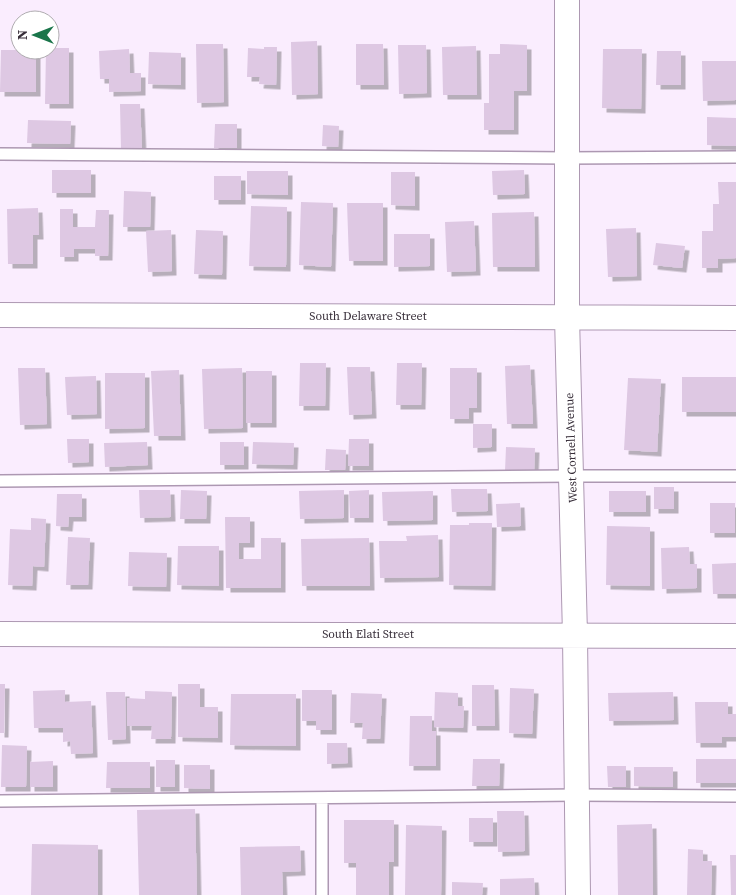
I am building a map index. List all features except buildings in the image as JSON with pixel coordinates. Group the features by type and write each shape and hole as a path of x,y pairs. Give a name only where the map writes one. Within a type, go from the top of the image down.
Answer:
{"street":[{"name":"West Cornell Avenue","path":"567,0 567,317 572,476 578,895"},
{"name":"South Delaware Street","path":"0,315 736,318"},
{"name":"South Elati Street","path":"0,634 736,636"}],"lane":[{"path":"0,154 567,158 736,157"},
{"path":"0,481 736,476"},
{"path":"0,801 576,795 736,796"},
{"path":"322,798 322,895"}]}
